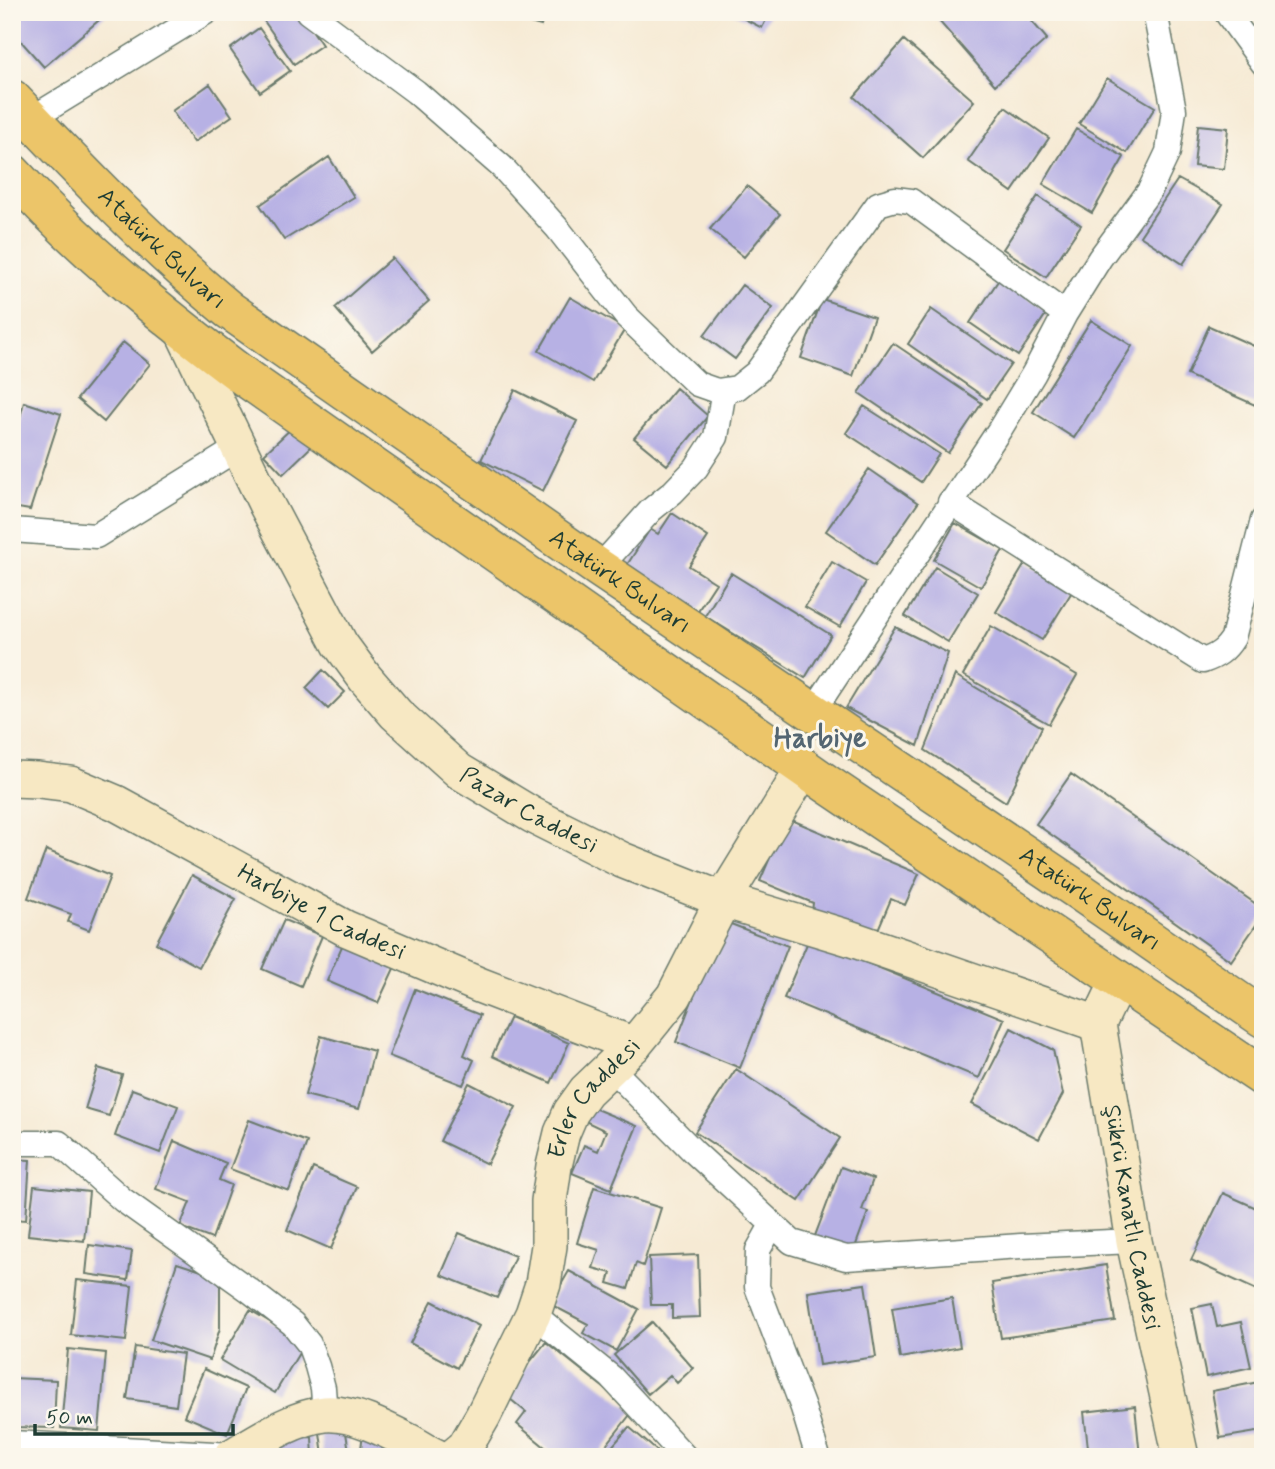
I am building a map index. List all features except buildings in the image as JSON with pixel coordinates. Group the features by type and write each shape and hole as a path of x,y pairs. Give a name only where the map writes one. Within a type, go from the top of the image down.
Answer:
{"highway":[{"name":"Atatürk Bulvarı","path":"22,109 111,204 229,310 599,568 1263,1018"},
{"name":"Atatürk Bulvarı","path":"12,173 81,243 246,378 804,768 1263,1077"},
{"path":"1119,979 1148,938"}],"street":[{"path":"22,109 206,12"},
{"path":"308,12 416,92 502,167 558,229 626,316 697,384 717,391 737,388 757,372 877,204 895,199 911,201 1065,314"},
{"path":"812,713 1007,418 1065,314 1100,258 1150,190 1168,152 1174,110 1155,12"},
{"path":"1226,12 1263,63"},
{"name":"Pazar Caddesi","path":"180,326 237,448 341,644 365,678 396,714 458,771 532,816 622,860 723,900 849,938 1098,1024"},
{"path":"599,568 651,510 696,468 716,437 724,390"},
{"path":"12,530 96,536 237,448"},
{"path":"950,502 1203,661 1226,649 1233,638 1263,520"},
{"name":"Erler Caddesi","path":"453,1457 465,1447 483,1416 533,1314 543,1284 549,1246 549,1201 562,1133 571,1112 586,1091 622,1056 674,996 723,900 804,768"},
{"name":"Harbiye 1 Caddesi","path":"12,779 71,784 116,803 313,912 622,1056"},
{"path":"1098,1024 1119,979"},
{"name":"Şükrü Kanatlı Caddesi","path":"1098,1024 1134,1241 1181,1457"},
{"path":"622,1056 693,1151 792,1242 846,1258 1134,1241"},
{"path":"12,1143 59,1143 123,1200 293,1324 309,1344 317,1366 323,1388 325,1414"},
{"path":"772,1225 758,1250 757,1287 803,1408 818,1457"},
{"path":"533,1314 611,1377 685,1457"},
{"path":"12,1443 232,1456 269,1434 325,1414 352,1418 409,1441 437,1457"}],"district":[{"name":"Harbiye","path":"820,739"}]}
